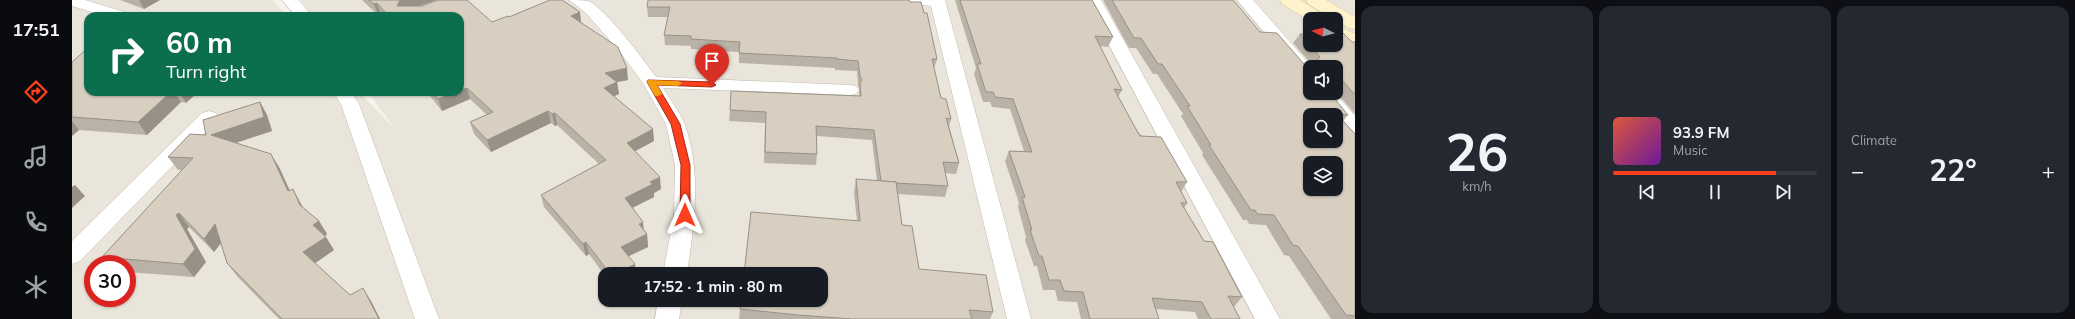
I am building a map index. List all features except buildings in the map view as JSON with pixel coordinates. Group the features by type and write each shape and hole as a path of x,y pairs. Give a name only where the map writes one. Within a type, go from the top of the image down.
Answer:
{"main road":[{"path":"1288,0 1307,12"},
{"path":"1314,0 1355,24"},
{"path":"1343,34 1355,42"}],"street":[{"path":"290,0 300,12"},
{"path":"577,0 590,8 626,48 651,82 675,124 685,165 685,215 676,267"},
{"path":"914,0 937,1 1019,319"},
{"path":"1093,0 1268,319"},
{"path":"1245,0 1303,68"},
{"path":"72,1 109,12"},
{"path":"651,82 850,90"},
{"path":"345,96 350,104 427,319"},
{"path":"1331,100 1355,128"},
{"path":"72,255 209,117"},
{"path":"667,319 669,307"}],"shaded area":[{"path":"72,0 272,0 283,12 84,12 84,96 363,96 395,129 371,96 464,96 464,12 309,12 300,0 1355,0 1355,319 72,319"}],"slow traffic":[{"path":"658,94 651,82 678,83"}],"route":[{"path":"685,215 685,165 675,124 651,82 712,85"}]}
